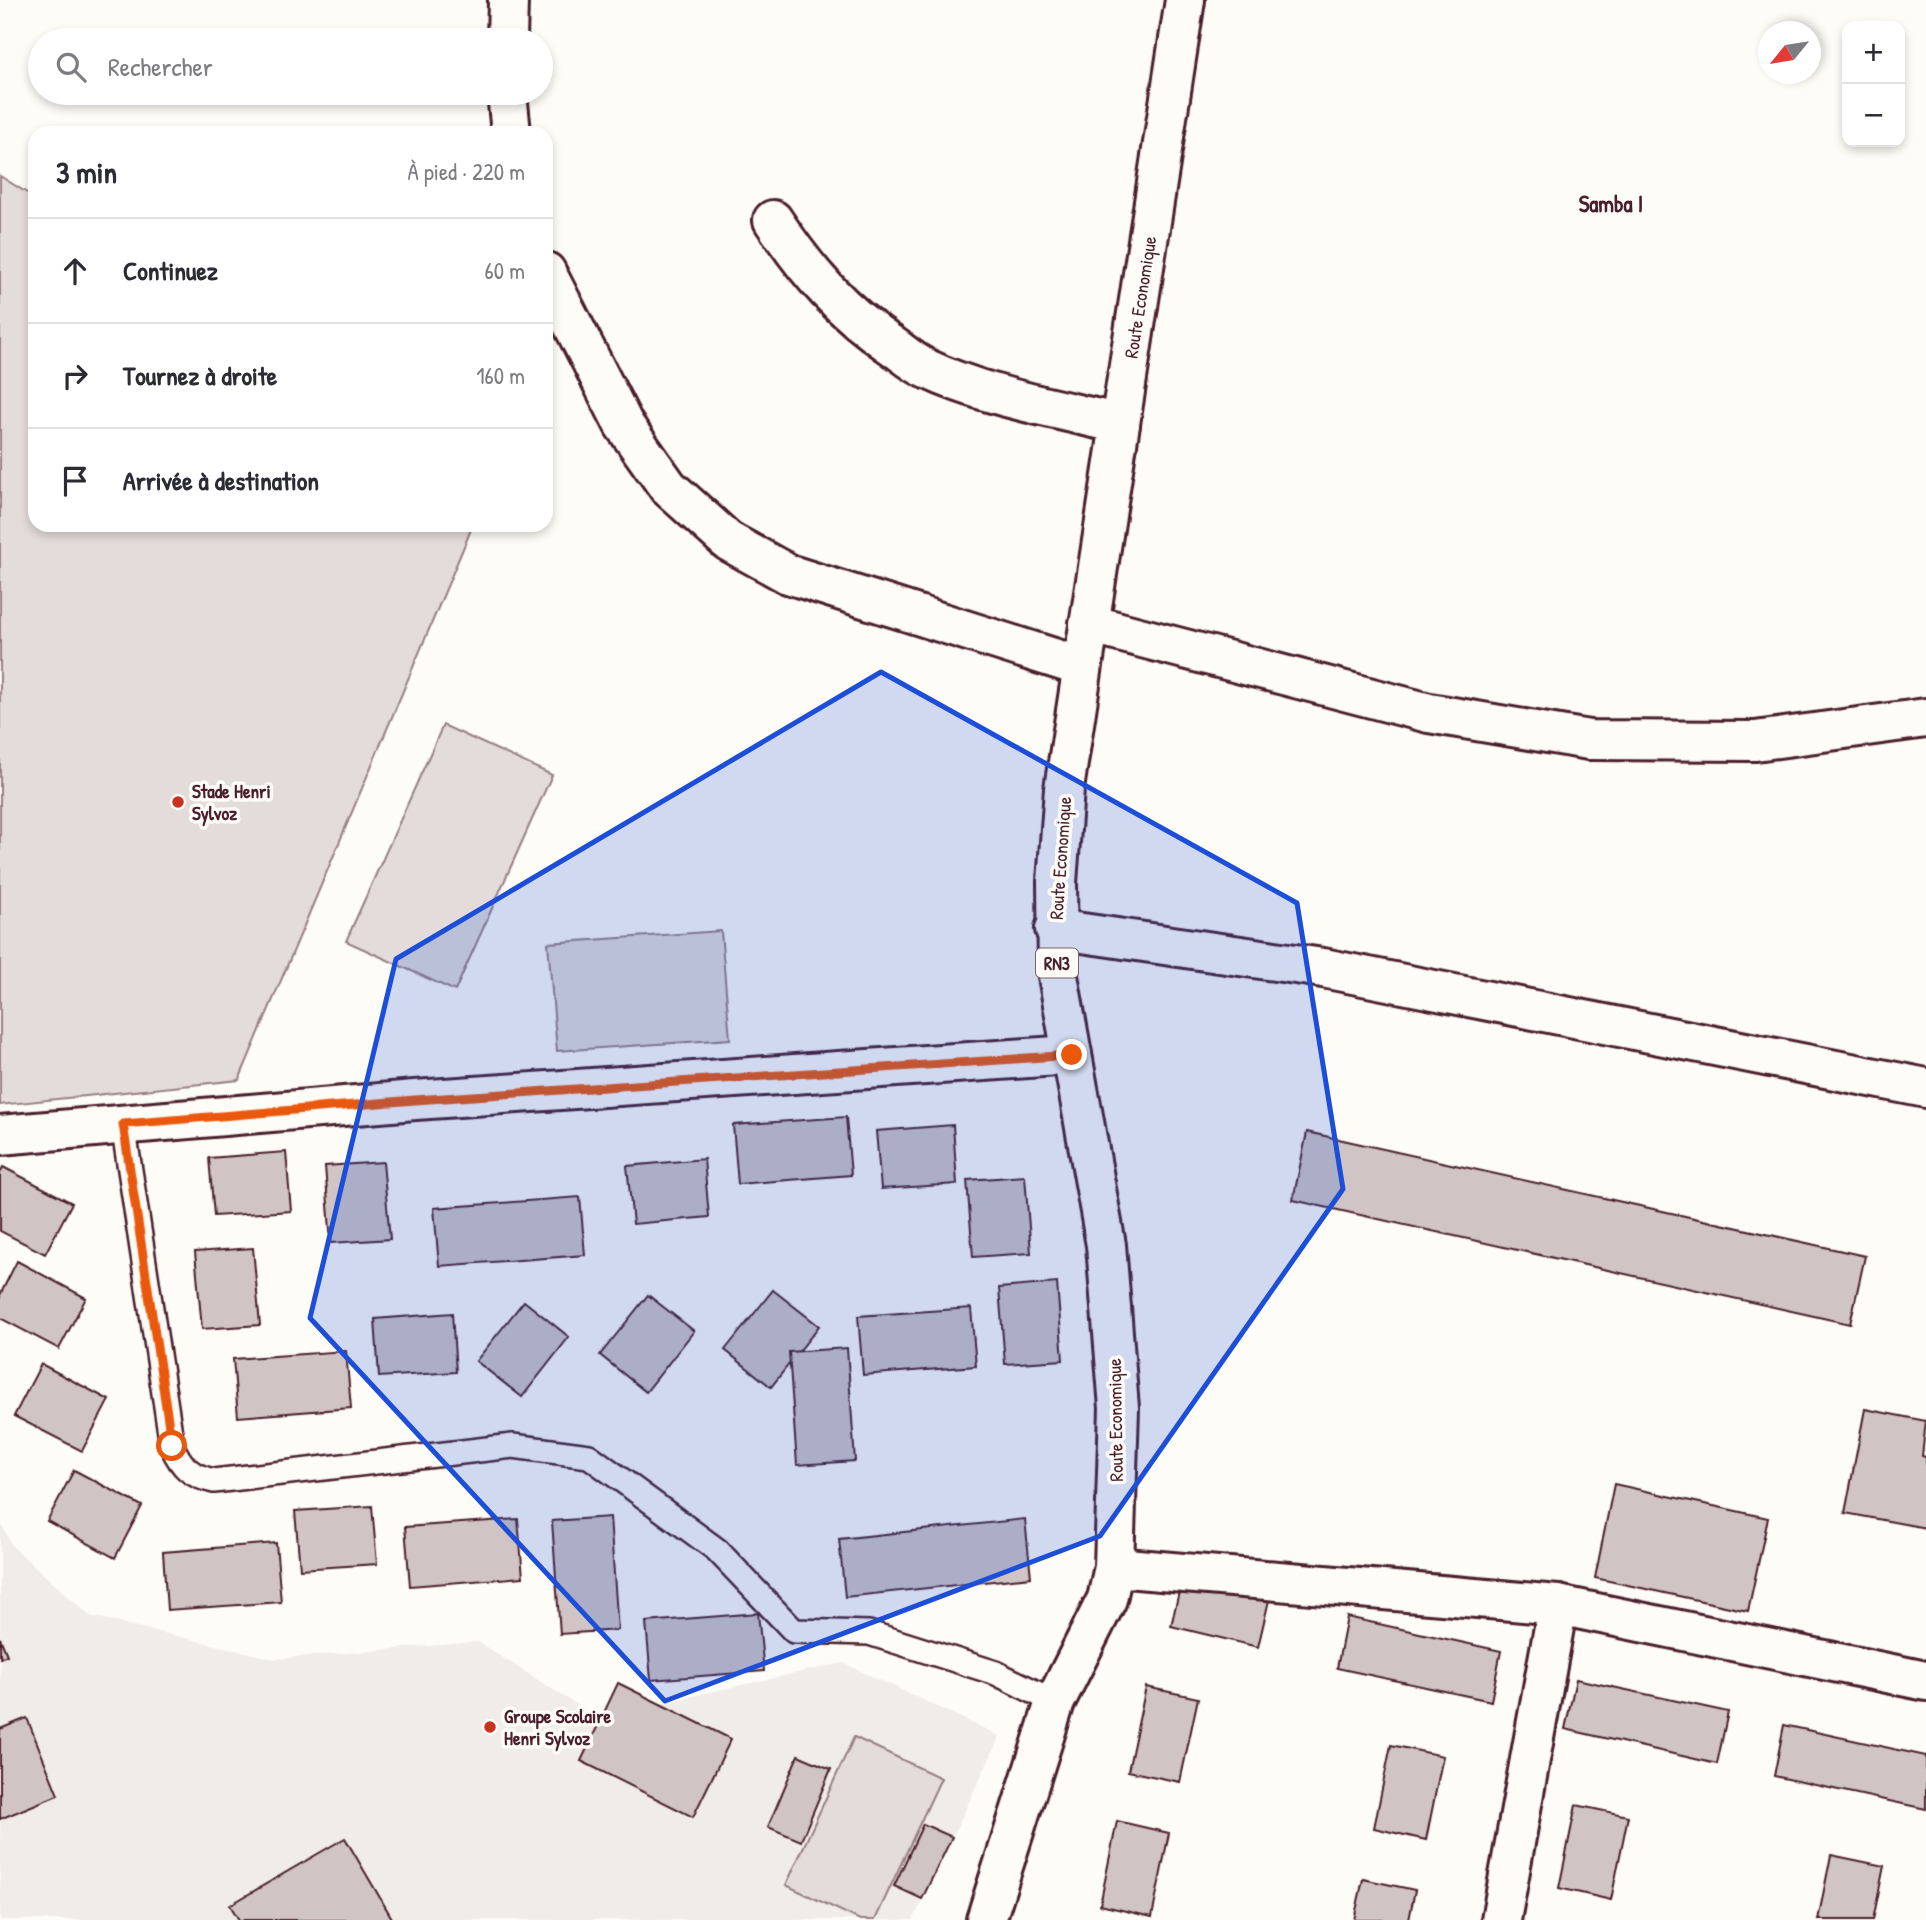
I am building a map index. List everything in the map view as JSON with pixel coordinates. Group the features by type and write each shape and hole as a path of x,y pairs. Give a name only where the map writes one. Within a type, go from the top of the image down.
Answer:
{"main road":[{"path":"507,28 508,0"},
{"name":"Route Economique","path":"984,1915 1055,1702 1107,1599 1114,1567 1119,1408 1106,1245 1058,976 1055,929 1064,789 1185,0"},
{"path":"508,105 510,126"},
{"path":"773,220 807,270 838,303 874,333 923,367 988,391 1120,424"},
{"path":"553,286 624,425 668,487 728,541 788,573 1082,667"},
{"path":"1089,624 1429,713 1589,740 1755,741 1926,718"},
{"path":"1055,929 1322,968 1926,1088"},
{"path":"0,1135 415,1100 1072,1055"},
{"path":"1114,1567 1558,1605 1926,1681"},
{"path":"1502,1920 1558,1605"}],"lane":[{"path":"123,1124 172,1446 181,1465 194,1476 214,1481 513,1446 589,1456 717,1550 794,1632 869,1633 996,1673 1055,1702"}],"highlighted area":[{"path":"881,672 1297,903 1343,1189 1100,1536 665,1701 310,1318 396,959"}],"shaded area":[{"name":"Stade Henri Sylvoz","path":"0,176 28,194 28,532 470,532 239,1080 0,1105"},
{"path":"443,725 552,775 455,991 346,941"},
{"path":"721,931 730,1039 557,1051 548,943"},
{"name":"Groupe Scolaire Henri Sylvoz","path":"0,1521 12,1546 90,1616 275,1659 478,1642 596,1717 843,1663 1000,1736 913,1920 0,1920"},
{"path":"854,1737 941,1778 875,1920 860,1920 786,1885"}],"building":[{"path":"846,1117 851,1175 738,1184 733,1125"},
{"path":"953,1125 957,1184 881,1189 876,1131"},
{"path":"1307,1132 1865,1256 1850,1324 1293,1200"},
{"path":"286,1152 291,1211 214,1216 209,1158"},
{"path":"704,1159 709,1217 633,1224 627,1166"},
{"path":"383,1162 390,1239 331,1243 325,1166"},
{"path":"3,1167 72,1203 45,1254 0,1231 0,1173"},
{"path":"1025,1176 1031,1253 973,1257 967,1180"},
{"path":"580,1197 585,1255 439,1266 434,1208"},
{"path":"253,1248 260,1325 202,1329 195,1252"},
{"path":"17,1261 86,1298 59,1349 0,1318 0,1295"},
{"path":"1057,1283 1063,1360 1005,1364 999,1288"},
{"path":"773,1290 819,1326 771,1387 725,1350"},
{"path":"648,1295 694,1331 646,1392 600,1355"},
{"path":"524,1301 569,1337 522,1397 476,1361"},
{"path":"971,1308 976,1366 863,1375 858,1316"},
{"path":"452,1313 456,1372 379,1377 375,1319"},
{"path":"847,1348 855,1461 797,1465 789,1352"},
{"path":"346,1351 351,1408 238,1417 233,1359"},
{"path":"41,1364 109,1400 82,1451 14,1416"},
{"path":"1865,1409 1926,1421 1922,1456 1926,1457 1926,1528 1845,1513"},
{"path":"74,1470 142,1506 115,1558 47,1521"},
{"path":"1614,1484 1768,1518 1748,1611 1595,1578"},
{"path":"372,1506 377,1564 300,1569 295,1511"},
{"path":"610,1517 618,1630 560,1634 552,1521"},
{"path":"518,1519 523,1577 410,1586 405,1527"},
{"path":"1025,1519 1031,1577 845,1597 839,1539"},
{"path":"276,1543 281,1602 167,1610 163,1552"},
{"path":"1183,1575 1270,1596 1258,1647 1171,1626"},
{"path":"758,1613 764,1671 651,1680 646,1622"},
{"path":"1347,1617 1501,1651 1491,1701 1337,1668"},
{"path":"0,1638 7,1655 0,1658"},
{"path":"1576,1679 1728,1712 1717,1764 1565,1729"},
{"path":"618,1683 731,1739 693,1817 581,1761"},
{"path":"1146,1687 1198,1698 1180,1782 1128,1771"},
{"path":"27,1718 58,1795 0,1819 0,1729"},
{"path":"1784,1725 1926,1756 1926,1809 1774,1776"},
{"path":"1391,1745 1443,1756 1426,1840 1374,1828"},
{"path":"798,1755 831,1769 801,1841 768,1827"},
{"path":"1576,1805 1628,1816 1611,1900 1559,1888"},
{"path":"1117,1821 1169,1833 1152,1917 1100,1905"},
{"path":"923,1824 952,1837 922,1899 894,1886"},
{"path":"345,1838 393,1920 239,1920 230,1905"},
{"path":"1831,1855 1884,1866 1873,1920 1818,1920"},
{"path":"1363,1879 1415,1890 1409,1920 1354,1920"}],"place":[{"name":"Stade Henri Sylvoz","path":"178,802"},
{"name":"Groupe Scolaire Henri Sylvoz","path":"490,1727"}],"district":[{"name":"Samba I","path":"1611,203"}],"route":[{"path":"172,1446 123,1124 415,1100 1072,1055"}]}
